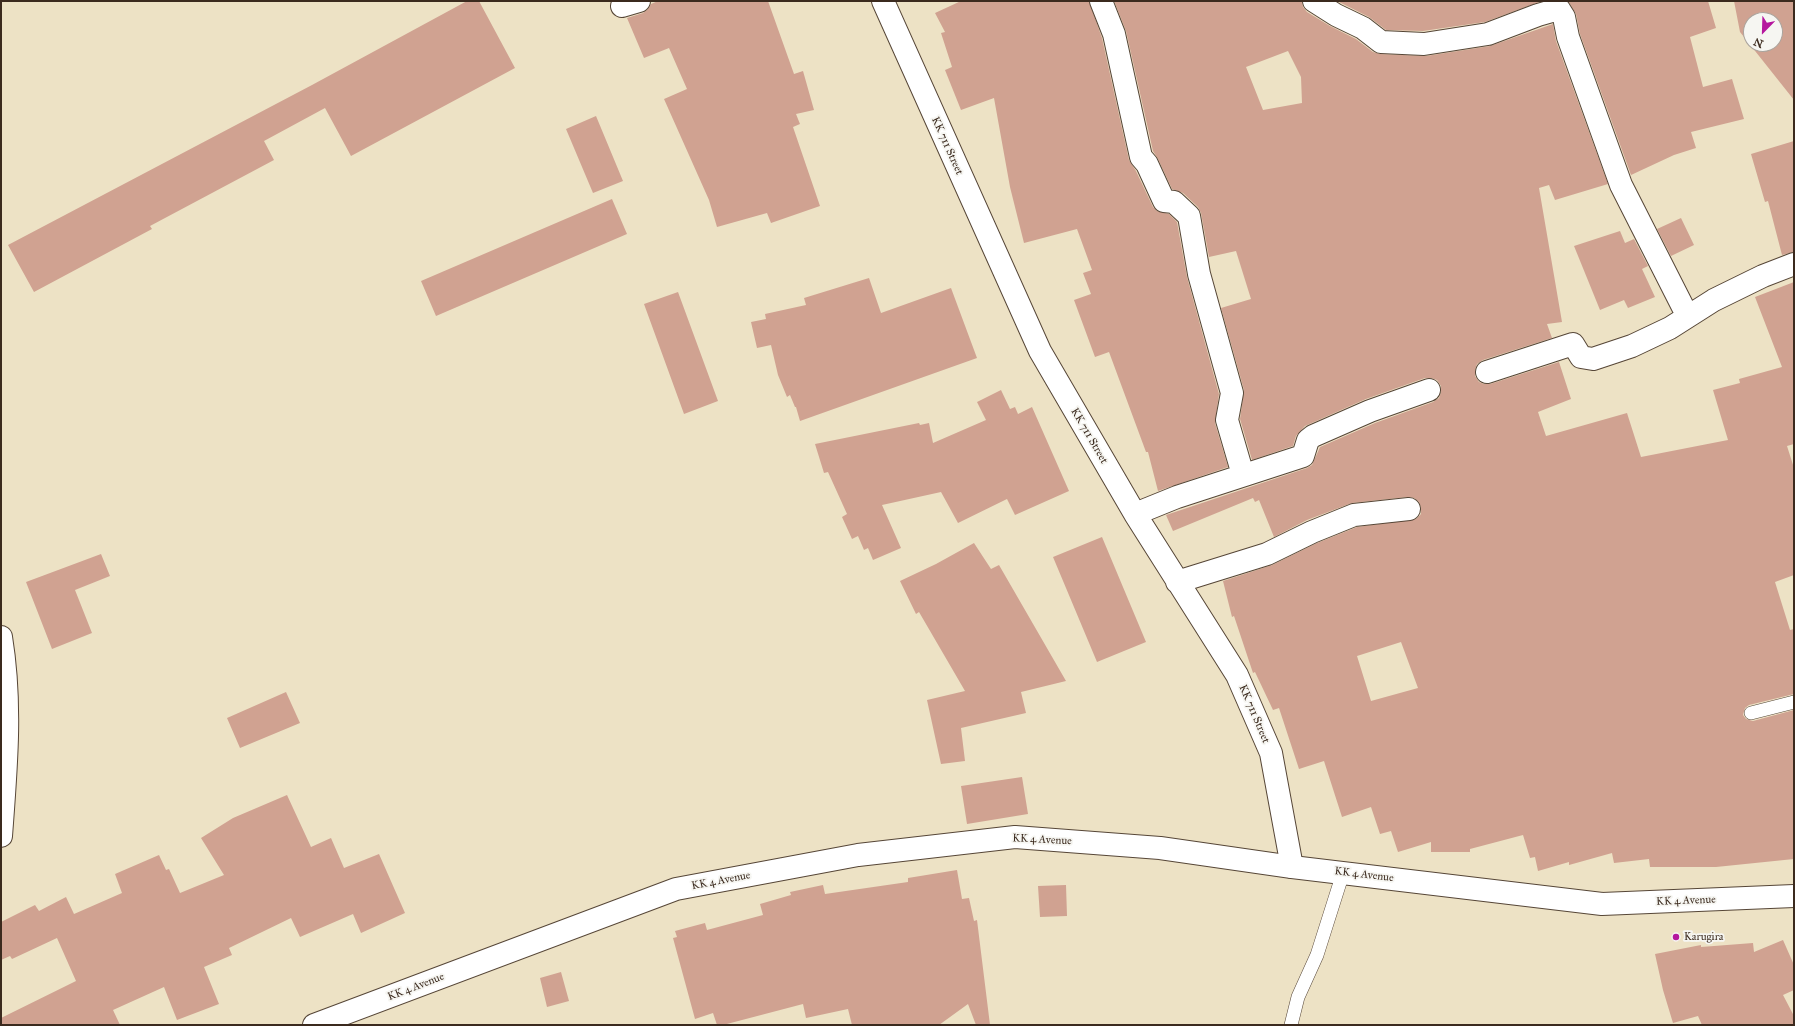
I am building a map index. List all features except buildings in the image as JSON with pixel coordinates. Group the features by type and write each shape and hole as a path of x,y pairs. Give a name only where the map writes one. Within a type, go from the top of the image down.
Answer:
{"street":[{"name":"KK 711 Street","path":"883,1 1040,351 1134,514 1237,675 1271,753 1292,867"},
{"path":"1101,1 1114,34 1140,157 1147,164 1164,200 1174,202 1189,216 1199,274 1232,393 1227,420 1243,475"},
{"path":"1314,1 1336,16 1363,28 1381,42 1424,44 1488,34 1538,15 1559,5 1564,17 1568,37 1621,185 1687,315"},
{"path":"1486,372 1573,344 1581,357 1593,359 1632,346 1670,328 1687,315 1714,300 1763,276 1794,264"},
{"path":"1134,514 1177,497 1302,456 1308,440 1313,436 1370,411 1429,390"},
{"path":"1177,582 1267,554 1312,532 1354,515 1409,509"},
{"path":"1,637 8,693 4,737 1,836"},
{"name":"KK 4 Avenue","path":"314,1025 676,889 858,855 1015,837 1160,848 1292,867 1602,904 1794,896"}],"lane":[{"path":"1751,713 1794,702"},
{"path":"1291,1025 1298,997 1317,955 1343,872"}],"place":[{"name":"Karugira","path":"1676,937"}]}
